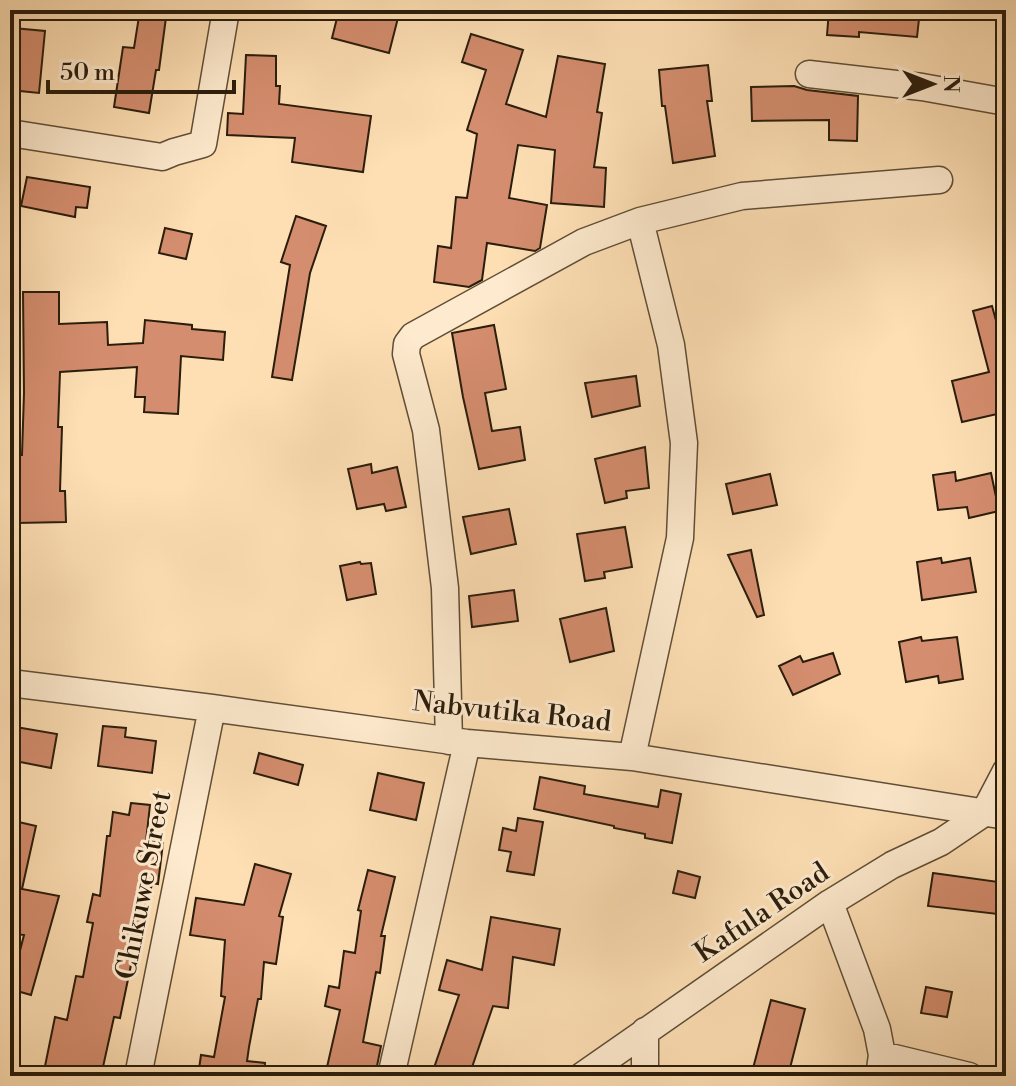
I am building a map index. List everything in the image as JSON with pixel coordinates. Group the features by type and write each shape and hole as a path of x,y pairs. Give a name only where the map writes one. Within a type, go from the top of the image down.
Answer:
{"street":[{"path":"10,133 162,157 203,144 226,10"},
{"path":"809,74 922,87 1006,102"},
{"path":"391,1076 458,742 445,588 426,430 406,354 407,344 413,336 584,242 640,221 742,196 939,180"},
{"path":"632,757 680,538 684,443 671,345 640,221"},
{"name":"Nabvutika Road","path":"10,683 458,742 632,757 995,815"},
{"name":"Chikuwe Street","path":"138,1076 212,708"},
{"path":"995,815 1006,771"},
{"name":"Kafula Road","path":"582,1076 830,903 892,865 995,815"},
{"path":"830,903 877,1029 881,1065 969,1076"},
{"path":"645,1031 645,1076"}],"building":[{"path":"140,10 167,10 159,70 156,70 149,113 114,107 123,47 134,48"},
{"path":"339,10 400,10 389,53 332,38"},
{"path":"829,10 920,10 917,37 859,32 859,37 827,35"},
{"path":"13,28 45,31 39,93 10,90"},
{"path":"471,34 523,50 506,104 546,117 558,56 605,64 597,112 602,113 594,167 606,168 604,207 551,203 555,150 518,145 509,198 547,205 540,248 535,251 487,243 482,280 469,287 434,282 438,246 451,248 456,197 467,198 477,134 467,130 486,70 462,62"},
{"path":"246,55 276,56 279,104 371,116 363,172 292,162 295,138 227,135 228,113 243,114"},
{"path":"708,65 712,101 707,101 715,156 673,163 659,70"},
{"path":"794,86 858,96 857,141 829,140 829,120 752,121 751,87"},
{"path":"27,177 90,187 87,208 76,207 75,217 21,206"},
{"path":"296,216 326,226 310,273 292,380 272,377 290,265 281,262"},
{"path":"165,228 192,234 186,259 159,253"},
{"path":"23,292 59,292 59,324 107,322 108,345 143,343 145,320 225,332 223,360 181,356 178,414 144,412 145,397 135,397 137,367 60,372 60,491 65,491 66,522 17,523 17,455 22,455 24,393"},
{"path":"992,306 1006,357 1006,412 962,422 952,381 989,372 973,311"},
{"path":"494,325 506,389 485,393 492,431 520,427 525,460 479,469 452,333"},
{"path":"636,376 640,406 592,417 585,383"},
{"path":"645,447 649,488 626,491 627,498 605,503 595,459"},
{"path":"371,464 372,473 397,467 406,507 386,511 384,504 357,509 348,469"},
{"path":"955,472 956,481 991,473 999,511 969,518 967,507 938,510 933,475"},
{"path":"770,474 777,505 733,514 726,484"},
{"path":"509,509 516,544 471,554 463,517"},
{"path":"625,527 632,567 604,572 605,578 585,581 577,534"},
{"path":"751,550 764,615 757,617 728,555"},
{"path":"941,558 942,563 970,558 976,592 922,600 917,562"},
{"path":"371,563 376,594 347,600 340,566"},
{"path":"514,590 518,621 472,627 469,596"},
{"path":"606,608 614,651 570,662 560,619"},
{"path":"921,637 922,641 957,637 963,679 939,683 938,676 906,682 899,642"},
{"path":"833,653 840,674 793,695 779,666 800,656 803,662"},
{"path":"10,726 57,734 51,768 10,760"},
{"path":"103,726 126,728 125,737 156,741 152,773 98,766"},
{"path":"259,753 303,765 298,785 254,773"},
{"path":"378,773 424,783 416,820 370,810"},
{"path":"540,777 585,786 584,794 658,807 661,790 681,794 672,843 645,838 645,834 614,826 534,809"},
{"path":"131,803 150,805 146,841 163,843 158,884 152,883 137,961 132,960 120,1018 114,1017 101,1076 43,1076 55,1017 67,1020 76,976 83,977 93,923 87,922 93,894 100,896 113,812 129,815"},
{"path":"518,818 543,822 534,875 507,871 511,852 499,850 503,828 516,831"},
{"path":"10,820 36,826 22,889 59,896 31,995 10,989 24,935 16,934 17,927 10,924"},
{"path":"255,864 291,874 279,916 283,917 276,964 264,962 261,999 258,999 247,1061 265,1063 264,1076 198,1076 201,1055 214,1057 225,997 221,996 225,940 190,935 196,898 244,905"},
{"path":"368,870 395,877 381,936 385,936 380,973 376,972 363,1042 381,1046 375,1076 325,1076 340,1010 325,1006 329,986 339,988 344,951 355,953 361,911 358,910"},
{"path":"678,871 700,877 695,898 673,893"},
{"path":"933,873 1006,883 1006,915 928,906"},
{"path":"491,917 560,929 554,965 513,957 508,1008 493,1006 469,1076 455,1076 434,1068 459,995 439,990 447,960 482,970"},
{"path":"926,987 952,992 947,1017 921,1013"},
{"path":"771,1000 805,1009 788,1076 751,1076"}]}
